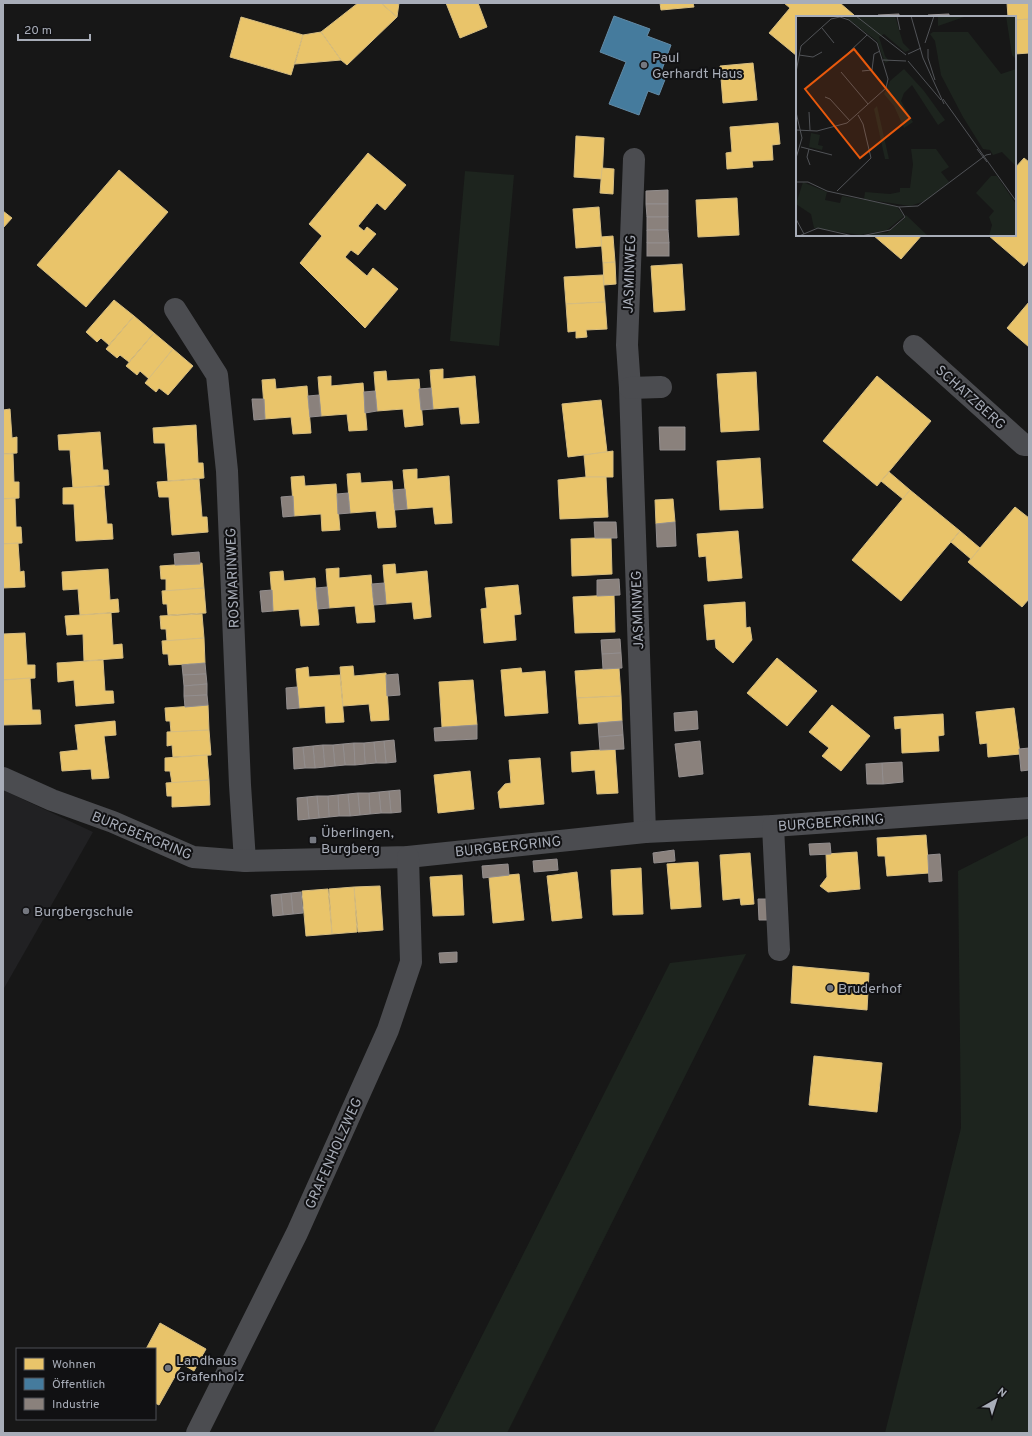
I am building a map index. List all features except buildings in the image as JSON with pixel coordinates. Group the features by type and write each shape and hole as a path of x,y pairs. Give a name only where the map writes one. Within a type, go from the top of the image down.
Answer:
{"street":[{"name":"JASMINWEG","path":"634,159 627,345 630,388 645,832"},
{"name":"ROSMARINWEG","path":"175,309 218,375 227,471 240,785 245,861"},
{"name":"SCHATZBERG","path":"914,346 1024,445 1029,444"},
{"path":"630,388 661,387"},
{"name":"BURGBERGRING","path":"3,778 52,800 113,822 193,857 245,861 408,857 645,832 773,826 1029,808"},
{"path":"773,826 779,950"},
{"name":"GRAFENHOLZWEG","path":"197,1433 297,1233 388,1030 411,962 408,857"}],"shaded area":[{"path":"465,171 514,175 499,346 450,341"},
{"name":"Burgbergschule","path":"3,790 93,832 3,990"},
{"path":"1029,835 1029,1433 885,1433 961,1128 958,871"},
{"path":"746,954 507,1433 433,1433 670,963"}],"place":[{"name":"Paul Gerhardt Haus","path":"644,65"},
{"name":"Überlingen, Burgberg","path":"313,840"},
{"name":"Burgbergschule","path":"26,911"},
{"name":"Bruderhof","path":"830,988"},
{"name":"Landhaus Grafenholz","path":"168,1368"}]}
